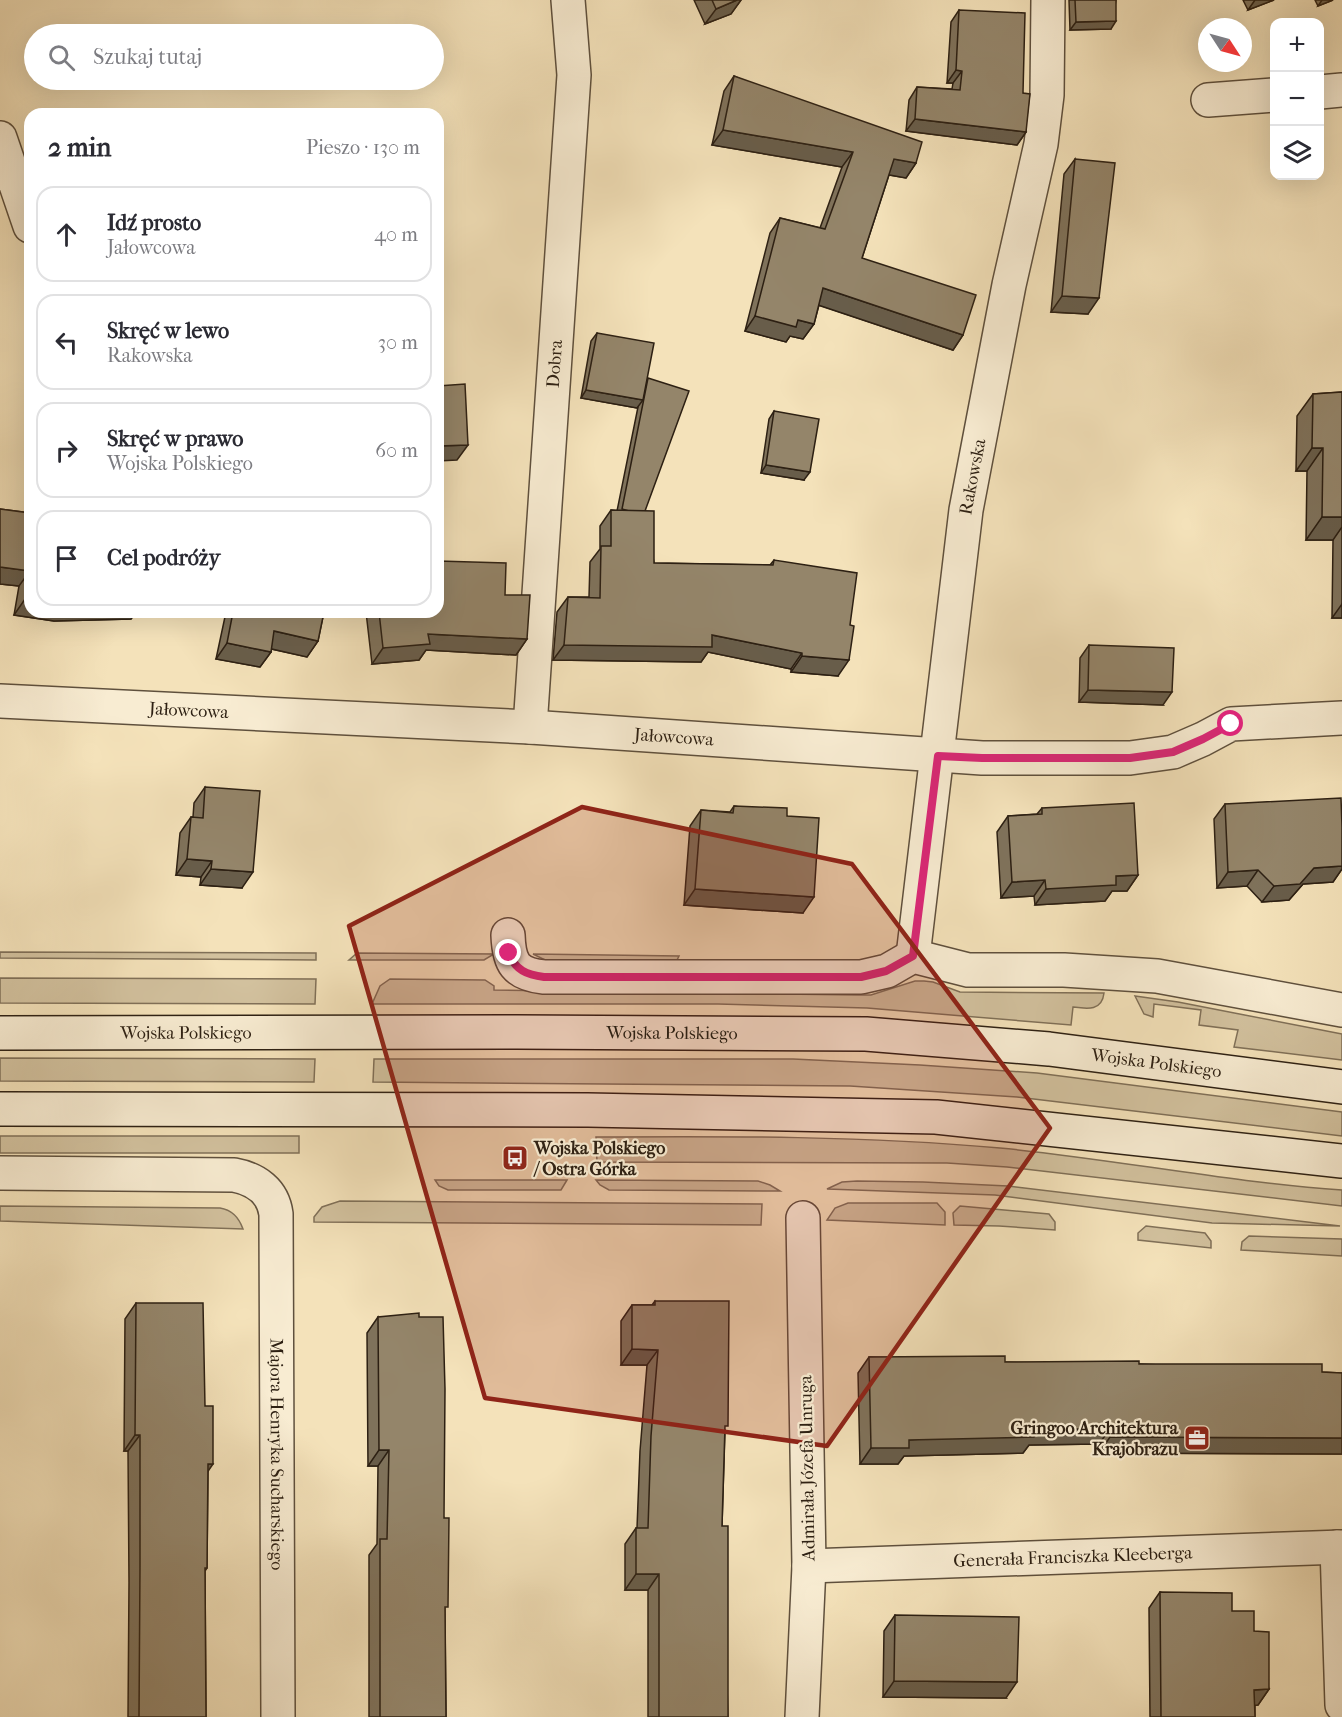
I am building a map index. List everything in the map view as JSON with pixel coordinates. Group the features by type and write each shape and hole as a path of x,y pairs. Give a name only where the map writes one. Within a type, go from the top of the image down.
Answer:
{"street":[{"name":"Dobra","path":"530,727 574,75 568,0"},
{"name":"Rakowska","path":"913,956 966,510 1010,285 1041,144 1047,95 1048,0"},
{"path":"1324,92 1342,90"},
{"path":"1208,100 1270,95"},
{"path":"0,138 24,208"},
{"name":"Jałowcowa","path":"0,701 530,727 982,758 1130,758 1173,752 1231,724 1342,718"},
{"path":"508,935 509,953 517,967 523,972 544,977 861,977 886,971 913,956 968,970 1064,970 1157,976 1342,1010"},
{"name":"Wojska Polskiego","path":"0,1033 866,1034 1049,1048 1342,1087"},
{"path":"0,1109 588,1110 936,1117 1342,1161"},
{"name":"Majora Henryka Sucharskiego","path":"0,1173 234,1175 255,1182 272,1198 276,1214 278,1717"},
{"name":"Admirała Józefa Unruga","path":"802,1717 809,1566 803,1218"},
{"name":"Generała Franciszka Kleeberga","path":"809,1566 1339,1547 1342,1705"}],"highlighted area":[{"path":"582,807 852,864 1050,1128 827,1446 485,1398 349,926"}],"shaded area":[{"path":"0,952 316,953 316,960 0,958"},
{"path":"357,953 494,954 484,960 349,960"},
{"path":"533,954 679,956 675,964 549,962"},
{"path":"0,978 316,979 315,1004 0,1003"},
{"path":"390,979 485,980 494,986 494,990 871,995 915,981 924,981 960,992 1104,993 1103,999 1093,1008 1073,1007 1071,1025 867,1008 718,1004 372,1004 380,986"},
{"path":"1135,996 1178,1002 1342,1034 1342,1060 1234,1047 1238,1030 1199,1025 1201,1010 1154,1004 1153,1017 1144,1014"},
{"path":"0,1058 315,1059 314,1082 0,1081"},
{"path":"374,1059 793,1059 1037,1073 1342,1112 1342,1136 1017,1097 850,1086 373,1082"},
{"path":"0,1136 299,1136 299,1153 0,1153"},
{"path":"596,1137 848,1139 1000,1148 1256,1182 1342,1190 1342,1206 1007,1167 947,1163 597,1162"},
{"path":"435,1180 567,1180 561,1190 448,1190 439,1186"},
{"path":"596,1180 758,1181 780,1191 609,1190"},
{"path":"842,1182 1008,1186 1340,1226 1212,1223 995,1195 827,1189"},
{"path":"340,1201 762,1204 761,1225 314,1222 314,1217 322,1207"},
{"path":"848,1203 937,1203 945,1212 945,1225 827,1220 835,1208"},
{"path":"0,1206 220,1208 235,1215 243,1229 0,1221"},
{"path":"960,1206 1049,1214 1055,1222 1055,1230 954,1225 953,1213"},
{"path":"1146,1226 1205,1233 1211,1241 1211,1248 1138,1240 1138,1233"},
{"path":"1249,1236 1342,1239 1342,1256 1241,1250 1242,1242"}],"building":[{"path":"712,0 737,0 716,9"},
{"path":"1075,0 1116,0 1116,21 1076,22"},
{"path":"959,10 1025,13 1023,93 1030,94 1026,132 915,119 917,87 960,90 962,71 956,70"},
{"path":"734,76 922,142 916,163 894,159 862,258 976,295 963,335 823,288 814,324 798,320 796,327 755,316 780,218 825,229 853,152 723,130"},
{"path":"1075,159 1115,163 1099,298 1062,296"},
{"path":"597,333 654,343 643,400 586,390"},
{"path":"648,378 689,391 645,511 629,511 622,509"},
{"path":"465,384 468,445 444,446 444,386"},
{"path":"1342,392 1342,517 1322,517 1323,448 1312,448 1313,394"},
{"path":"774,411 819,419 810,472 766,465"},
{"path":"0,509 24,512 24,570 0,567"},
{"path":"611,510 654,511 654,563 773,565 774,560 857,573 850,625 854,626 849,660 802,656 802,653 712,635 712,647 564,645 568,597 600,598 601,546 611,546"},
{"path":"444,561 506,563 505,595 530,595 527,639 428,634 430,644 383,648 380,618 444,618"},
{"path":"232,618 323,618 318,641 274,631 271,652 227,643"},
{"path":"1089,645 1174,648 1172,692 1088,690"},
{"path":"205,787 260,791 253,872 211,869 212,861 187,859 191,817 203,818"},
{"path":"1341,798 1342,866 1314,868 1300,884 1274,886 1258,870 1228,872 1225,804"},
{"path":"1134,803 1138,875 1116,876 1116,885 1046,889 1045,880 1012,882 1008,816 1042,814 1042,808"},
{"path":"734,806 787,808 787,816 819,818 814,897 695,889 701,810 733,813"},
{"path":"655,1301 729,1301 728,1426 725,1426 722,1526 728,1526 728,1717 659,1717 659,1574 636,1574 636,1528 648,1528 651,1436 658,1350 632,1349 632,1305 655,1305"},
{"path":"136,1303 203,1303 205,1406 213,1406 213,1464 208,1464 207,1568 205,1568 206,1717 139,1717 140,1435 135,1435"},
{"path":"419,1313 419,1317 443,1317 444,1518 449,1518 448,1607 445,1607 446,1717 380,1717 380,1539 387,1539 389,1450 379,1450 378,1317"},
{"path":"1005,1356 1005,1362 1139,1361 1139,1364 1322,1364 1322,1372 1342,1373 1342,1438 1110,1437 1110,1429 1035,1429 1034,1437 909,1440 909,1448 871,1448 869,1357"},
{"path":"1160,1592 1232,1593 1232,1611 1254,1611 1254,1631 1269,1632 1269,1689 1254,1690 1255,1717 1161,1717"},
{"path":"895,1615 1019,1617 1017,1682 894,1681"}],"place":[{"name":"Wojska Polskiego / Ostra Górka","path":"515,1158"},
{"name":"Gringoo Architektura Krajobrazu","path":"1197,1438"}],"route":[{"path":"509,953 516,966 523,972 544,977 861,977 886,971 913,956 938,756 1130,758 1173,752 1231,724"}]}
